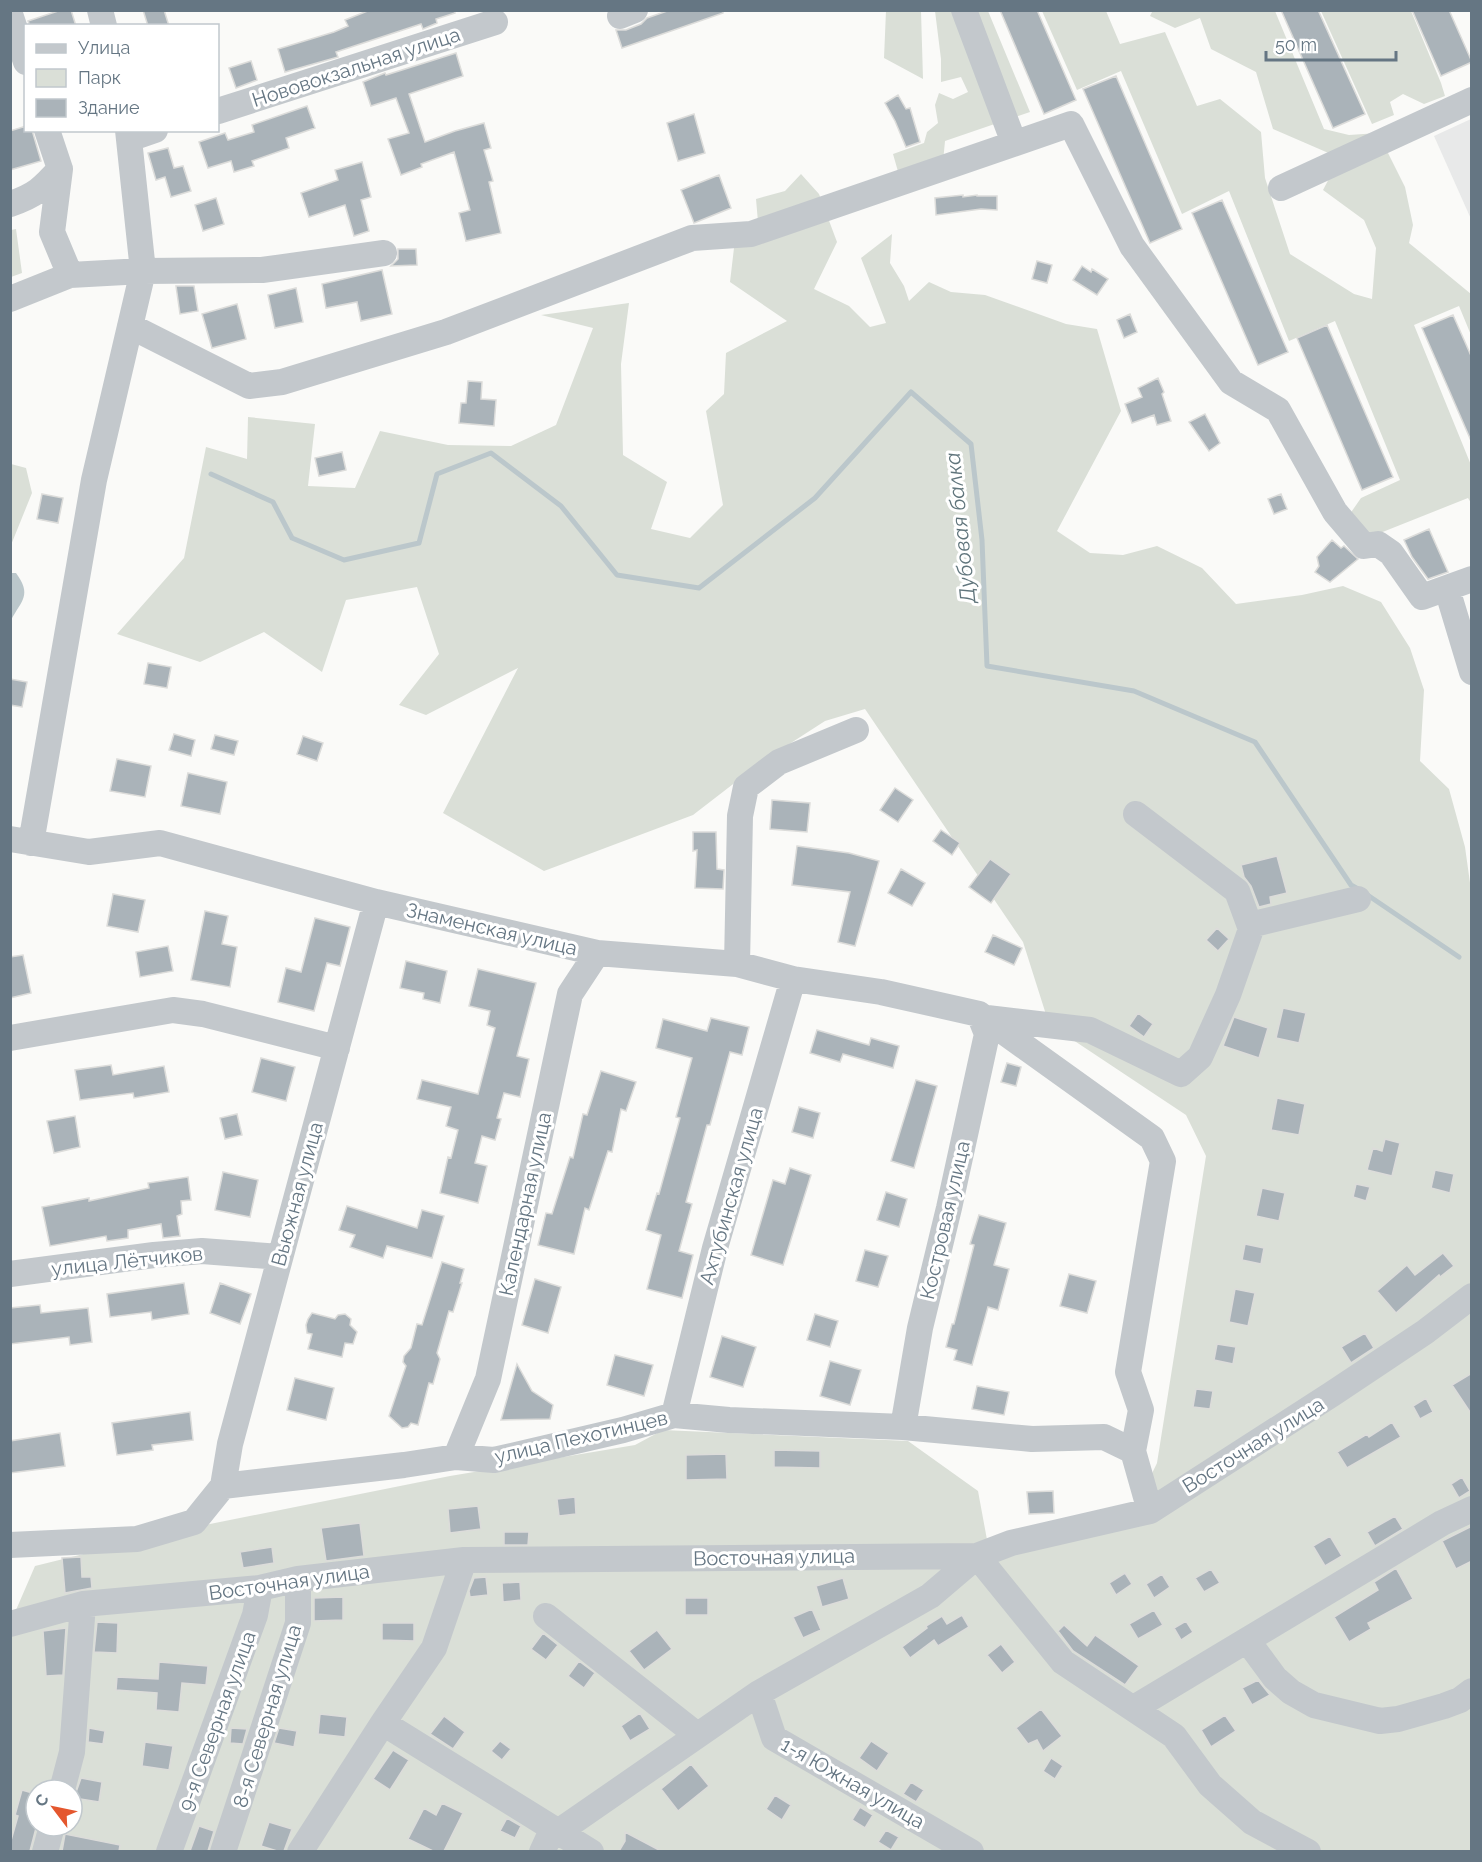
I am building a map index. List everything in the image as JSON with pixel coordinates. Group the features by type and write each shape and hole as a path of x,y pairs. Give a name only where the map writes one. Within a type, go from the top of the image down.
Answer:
{"street":[{"path":"964,10 1014,143"},
{"path":"10,14 24,56"},
{"name":"Нововокзальная улица","path":"219,111 495,22"},
{"path":"1281,188 1472,100"},
{"path":"130,326 249,386 282,382 446,332 692,238 751,234 1071,124 1132,246 1231,382 1278,410 1335,512 1364,546 1378,544 1391,553 1422,597 1472,579"},
{"path":"48,132 60,169 52,232 70,275"},
{"path":"21,841 94,480 143,271 128,135 144,132"},
{"path":"10,204 23,200 42,189 60,169"},
{"path":"10,299 70,275 143,271 262,270 384,254"},
{"path":"1441,591 1472,672"},
{"path":"737,964 740,816 746,787 779,762 856,730"},
{"path":"1136,814 1237,891 1250,925 1358,899"},
{"name":"Знаменская улица","path":"21,841 89,852 160,843 375,902 597,953 737,964 793,979 881,992 981,1016 1090,1030 1181,1074 1200,1057 1228,995 1251,929 1250,925"},
{"name":"Вьюжная улица","path":"223,1486 230,1444 375,902"},
{"name":"Календарная улица","path":"456,1457 488,1379 570,994 597,953"},
{"name":"Ахтубинская улица","path":"674,1415 715,1248 793,979"},
{"path":"10,1038 172,1010 203,1014 337,1048"},
{"path":"981,1016 1152,1138 1163,1161 1128,1372 1141,1410 1133,1451 1150,1511"},
{"name":"Костровая улица","path":"903,1427 920,1328 987,1034 981,1016"},
{"name":"улица Лётчиков","path":"10,1274 202,1251 280,1257"},
{"name":"Восточная улица","path":"10,1624 83,1604 260,1588 298,1579 464,1560 977,1556 1011,1543 1150,1511 1425,1332 1472,1296"},
{"name":"улица Пехотинцев","path":"223,1486 404,1466 456,1457 494,1460 623,1430 674,1415 729,1420 903,1427 1032,1439 1104,1437 1133,1451"},
{"path":"10,1545 137,1539 194,1522 223,1486"},
{"path":"1134,1708 1442,1523 1472,1509"},
{"path":"542,1851 548,1839 697,1735 759,1693 930,1596 977,1556 1063,1662 1174,1736 1210,1785 1252,1822 1308,1851"},
{"path":"300,1851 434,1648 464,1560"},
{"name":"8-я Северная улица","path":"224,1851 298,1623 298,1579"},
{"name":"9-я Северная улица","path":"169,1851 255,1615 260,1588"},
{"path":"65,1778 72,1752 83,1604"},
{"path":"546,1616 697,1735"},
{"path":"1247,1640 1275,1678 1291,1692 1314,1705 1380,1721 1398,1719 1444,1706 1460,1700 1472,1691"},
{"name":"1-я Южная улица","path":"759,1693 774,1738 971,1851"},
{"path":"383,1723 591,1851"}],"shaded area":[{"path":"1471,119 1471,219 1434,136"},
{"path":"11,573 16,573 21,581 24,587 24,597 11,620"}],"green space":[{"path":"1153,10 1275,11 1324,129 1349,135 1378,133 1405,187 1413,225 1409,243 1471,294 1471,335 1459,306 1414,325 1471,465 1471,503 1468,498 1365,539 1345,521 1361,498 1400,480 1335,321 1289,341 1229,191 1182,214 1121,71 1077,90 1042,11 1106,11 1120,44 1165,32 1197,106 1220,99 1261,132 1265,178 1290,254 1354,294 1372,299 1376,248 1364,220 1323,190 1340,158 1273,129 1256,72 1211,49 1200,18 1175,28 1150,16"},
{"path":"886,11 921,11 923,79 884,58"},
{"path":"935,11 988,11 1030,112 945,141 943,162 899,175 893,154 924,143 927,132 938,123 935,105 939,93 953,99 968,92 961,77 941,82 941,59"},
{"path":"1321,11 1411,11 1445,96 1424,104 1403,94 1390,102 1394,115 1372,124"},
{"path":"801,174 819,194 837,242 814,289 849,306 870,327 886,323 861,258 892,234 890,263 904,286 909,301 929,282 951,292 985,295 1066,324 1097,329 1121,411 1057,531 1090,553 1123,555 1157,546 1202,568 1236,604 1302,595 1343,586 1381,602 1410,648 1424,690 1420,761 1449,789 1465,847 1471,890 1471,1851 11,1851 10,1615 16,1610 35,1566 185,1529 450,1476 635,1445 663,1430 908,1441 978,1491 990,1556 1132,1515 1157,1463 1206,1156 1186,1115 1049,1024 1023,942 865,709 825,721 763,761 693,815 544,871 443,813 518,668 426,715 399,705 439,654 417,587 346,600 322,672 264,632 200,662 117,634 184,558 206,447 247,459 248,417 315,424 308,486 355,488 380,431 448,445 511,446 556,425 593,328 541,315 629,303 621,364 623,455 667,482 651,529 690,538 723,505 706,411 724,394 726,353 787,321 730,282 736,231 758,222 756,199 785,191"},
{"path":"16,229 22,273 11,277 11,230"},
{"path":"11,464 26,468 32,493 11,545"}],"building":[{"path":"61,10 71,10 75,24 29,24 28,21"},
{"path":"143,10 164,10 168,24 147,24"},
{"path":"370,10 454,10 455,13 436,19 437,23 423,29 421,24 336,52 338,57 285,72 278,49 334,32 348,26 345,20"},
{"path":"670,10 723,10 723,13 622,48 616,30 626,30 641,24 647,18"},
{"path":"1000,10 1037,10 1076,100 1044,114"},
{"path":"1281,10 1318,10 1365,114 1333,128"},
{"path":"1412,10 1449,10 1472,62 1441,76"},
{"path":"456,53 463,76 409,94 425,142 484,123 491,148 484,150 493,181 489,182 501,233 466,241 459,213 470,210 454,152 421,164 422,167 401,175 388,139 409,133 396,98 371,106 363,82 385,73 386,75"},
{"path":"251,61 257,80 236,88 229,68"},
{"path":"1116,76 1182,229 1150,243 1083,89"},
{"path":"898,95 906,109 910,108 920,142 906,147 885,103"},
{"path":"307,106 315,128 286,138 289,148 252,161 254,166 234,172 231,161 208,168 199,142 225,133 228,140 254,132 252,125"},
{"path":"694,114 705,153 678,161 667,123"},
{"path":"24,127 24,132 33,132 41,161 10,170 10,131"},
{"path":"168,148 174,168 183,166 191,191 171,197 165,177 156,180 148,153"},
{"path":"362,162 371,197 361,200 369,231 354,236 345,205 309,217 301,193 338,180 335,170"},
{"path":"719,175 731,208 694,223 681,190"},
{"path":"963,195 963,197 997,196 997,210 981,209 936,215 935,198"},
{"path":"216,198 224,224 203,231 195,205"},
{"path":"1222,200 1288,352 1258,365 1192,213"},
{"path":"398,249 416,249 417,265 391,266 398,259"},
{"path":"1037,261 1052,265 1047,283 1032,279"},
{"path":"1082,266 1108,279 1097,295 1073,280"},
{"path":"382,270 392,314 361,321 357,302 326,308 322,284"},
{"path":"176,286 194,286 198,311 180,314"},
{"path":"296,288 303,322 275,328 268,295"},
{"path":"237,304 246,339 212,348 202,314"},
{"path":"1130,314 1137,332 1124,338 1117,320"},
{"path":"1453,315 1472,358 1472,443 1422,328"},
{"path":"1327,325 1393,477 1362,490 1297,338"},
{"path":"1158,378 1171,421 1157,425 1154,415 1132,423 1125,404 1142,397 1138,388"},
{"path":"468,381 482,382 481,399 496,400 494,426 459,423 461,403 466,403"},
{"path":"1205,414 1220,443 1209,451 1189,422"},
{"path":"342,452 346,470 319,476 315,458"},
{"path":"42,494 63,498 58,523 37,519"},
{"path":"1281,494 1287,509 1274,514 1268,499"},
{"path":"1429,529 1448,572 1428,579 1412,557 1404,540"},
{"path":"1332,540 1341,548 1344,546 1358,559 1330,582 1315,572 1319,566 1317,557"},
{"path":"148,663 171,667 167,688 144,684"},
{"path":"10,679 27,682 22,707 10,705"},
{"path":"174,734 195,740 191,756 169,750"},
{"path":"215,735 238,741 234,755 211,749"},
{"path":"303,736 323,743 317,761 297,754"},
{"path":"117,759 151,766 145,797 110,791"},
{"path":"188,773 227,782 220,814 181,806"},
{"path":"895,788 913,800 898,822 880,810"},
{"path":"772,800 810,803 807,832 770,829"},
{"path":"941,830 960,843 952,855 933,841"},
{"path":"693,832 716,832 717,869 724,870 723,889 695,888 697,850 693,851"},
{"path":"797,846 849,853 879,861 855,946 838,942 850,892 792,885"},
{"path":"1277,856 1287,893 1270,897 1271,904 1259,907 1251,886 1244,877 1241,865"},
{"path":"990,859 1011,874 991,903 969,887"},
{"path":"901,869 925,883 912,906 888,893"},
{"path":"113,894 145,900 138,932 107,926"},
{"path":"205,911 228,916 222,944 237,947 230,987 191,980"},
{"path":"315,918 350,927 340,966 327,963 314,1011 278,1002 286,968 301,972"},
{"path":"1217,928 1229,939 1218,951 1206,940"},
{"path":"993,935 1022,948 1014,965 985,952"},
{"path":"168,946 173,971 140,977 136,952"},
{"path":"23,955 31,993 10,998 10,957"},
{"path":"406,961 447,971 440,1003 423,999 424,993 400,988"},
{"path":"478,969 536,983 517,1056 529,1059 520,1097 504,1093 497,1118 501,1119 495,1140 482,1136 475,1163 487,1166 478,1203 440,1193 448,1157 451,1158 458,1130 446,1126 451,1107 417,1099 422,1080 478,1094 495,1028 487,1025 490,1011 469,1006"},
{"path":"1283,1008 1306,1013 1299,1043 1276,1038"},
{"path":"1138,1013 1153,1024 1144,1037 1129,1026"},
{"path":"1234,1017 1268,1028 1259,1058 1223,1046"},
{"path":"711,1018 749,1027 742,1055 730,1052 686,1202 692,1204 679,1251 693,1255 682,1298 647,1289 661,1235 646,1230 657,1193 659,1194 680,1118 676,1117 692,1058 656,1048 663,1019 707,1031"},
{"path":"817,1030 869,1045 871,1038 899,1046 893,1068 843,1054 840,1062 810,1053"},
{"path":"261,1058 295,1067 286,1101 252,1092"},
{"path":"1007,1063 1021,1067 1016,1086 1001,1082"},
{"path":"111,1065 113,1075 164,1066 169,1092 134,1098 133,1093 80,1100 75,1070"},
{"path":"601,1071 636,1082 626,1111 621,1109 612,1152 608,1151 589,1210 585,1208 574,1254 538,1245 546,1213 552,1214 570,1157 573,1158 583,1114 587,1115"},
{"path":"916,1080 937,1086 914,1168 891,1161"},
{"path":"1277,1098 1305,1104 1299,1135 1271,1130"},
{"path":"799,1107 820,1113 813,1138 792,1132"},
{"path":"237,1114 242,1135 225,1139 220,1118"},
{"path":"75,1116 80,1147 54,1153 47,1121"},
{"path":"1385,1139 1400,1143 1392,1176 1367,1170 1373,1148 1382,1151"},
{"path":"790,1168 811,1175 783,1265 751,1255 773,1180 785,1184"},
{"path":"1435,1170 1454,1174 1450,1193 1431,1188"},
{"path":"223,1172 258,1180 250,1217 215,1210"},
{"path":"188,1177 191,1200 181,1201 182,1214 177,1216 180,1236 163,1238 161,1224 128,1230 128,1238 107,1241 106,1236 50,1246 42,1207 89,1198 89,1201 149,1188 148,1183"},
{"path":"1356,1184 1370,1187 1366,1201 1353,1197"},
{"path":"1262,1188 1285,1193 1279,1221 1256,1216"},
{"path":"886,1192 907,1199 899,1227 877,1220"},
{"path":"347,1206 417,1228 422,1210 444,1216 432,1258 387,1246 383,1258 350,1247 355,1235 339,1230"},
{"path":"979,1215 1006,1223 994,1265 1009,1269 998,1310 988,1307 972,1365 954,1360 957,1350 946,1347 974,1245 970,1244"},
{"path":"1245,1244 1264,1248 1261,1264 1242,1260"},
{"path":"865,1250 888,1256 878,1287 856,1281"},
{"path":"1443,1253 1454,1266 1440,1277 1439,1275 1396,1313 1377,1291 1407,1265 1415,1275"},
{"path":"442,1262 464,1269 460,1283 462,1283 453,1312 449,1311 437,1353 440,1359 433,1384 429,1383 418,1425 411,1423 408,1427 402,1428 389,1416 406,1366 403,1362 404,1356 411,1348 417,1324 422,1325"},
{"path":"1069,1274 1096,1281 1087,1313 1060,1306"},
{"path":"535,1279 561,1287 548,1333 522,1325"},
{"path":"184,1283 189,1314 152,1320 151,1312 110,1317 107,1294"},
{"path":"220,1283 251,1294 240,1324 210,1313"},
{"path":"1235,1289 1255,1293 1248,1326 1229,1322"},
{"path":"40,1305 41,1313 88,1308 92,1342 70,1345 69,1337 10,1344 10,1308"},
{"path":"312,1313 335,1319 338,1315 345,1314 351,1319 350,1325 357,1332 353,1344 345,1343 342,1357 308,1349 312,1334 307,1333 306,1325"},
{"path":"815,1314 838,1321 830,1347 807,1340"},
{"path":"1365,1333 1374,1348 1351,1363 1341,1347"},
{"path":"722,1336 756,1347 743,1387 710,1377"},
{"path":"1217,1344 1236,1347 1233,1364 1214,1360"},
{"path":"615,1355 653,1365 644,1396 607,1385"},
{"path":"830,1361 861,1370 850,1405 820,1396"},
{"path":"517,1364 532,1391 553,1405 550,1419 501,1420"},
{"path":"1472,1373 1472,1415 1452,1385"},
{"path":"295,1378 334,1388 326,1420 287,1410"},
{"path":"977,1386 1009,1392 1004,1415 972,1409"},
{"path":"1196,1389 1213,1391 1210,1409 1193,1407"},
{"path":"1426,1398 1433,1412 1420,1419 1413,1406"},
{"path":"190,1412 193,1440 152,1445 153,1450 117,1455 112,1423"},
{"path":"1392,1422 1401,1437 1347,1468 1337,1452 1367,1434 1369,1437"},
{"path":"60,1433 65,1466 10,1473 10,1441"},
{"path":"774,1450 820,1451 820,1468 774,1467"},
{"path":"726,1454 727,1479 686,1480 686,1455"},
{"path":"1462,1477 1470,1491 1459,1498 1451,1484"},
{"path":"1053,1491 1054,1513 1029,1514 1027,1492"},
{"path":"575,1497 576,1514 559,1516 557,1499"},
{"path":"478,1506 481,1529 450,1533 448,1509"},
{"path":"1395,1516 1403,1529 1375,1546 1367,1532"},
{"path":"360,1523 364,1556 326,1561 321,1528"},
{"path":"1472,1526 1472,1561 1456,1569 1442,1541"},
{"path":"504,1532 529,1532 528,1545 504,1545"},
{"path":"1330,1536 1342,1556 1325,1566 1313,1546"},
{"path":"272,1547 274,1563 243,1568 240,1552"},
{"path":"81,1557 82,1577 91,1577 92,1588 65,1593 62,1558"},
{"path":"1396,1568 1413,1599 1368,1623 1371,1629 1349,1642 1334,1617 1378,1590 1374,1582"},
{"path":"1211,1569 1220,1583 1204,1592 1195,1578"},
{"path":"1125,1573 1132,1584 1116,1595 1109,1583"},
{"path":"1162,1574 1170,1587 1154,1598 1146,1584"},
{"path":"486,1577 488,1595 470,1597 469,1591 474,1578"},
{"path":"843,1578 849,1599 822,1607 816,1586"},
{"path":"520,1582 521,1600 503,1602 502,1583"},
{"path":"343,1597 343,1620 314,1621 314,1598"},
{"path":"685,1598 708,1598 708,1615 685,1615"},
{"path":"812,1609 821,1630 803,1638 793,1617"},
{"path":"1154,1610 1163,1625 1138,1639 1129,1624"},
{"path":"962,1615 969,1627 938,1646 934,1640 910,1658 902,1647 927,1628 926,1626 942,1616 947,1624"},
{"path":"1186,1621 1193,1632 1181,1640 1174,1628"},
{"path":"97,1622 118,1623 117,1653 94,1652"},
{"path":"382,1623 414,1623 414,1641 382,1640"},
{"path":"1064,1625 1087,1646 1095,1635 1139,1666 1125,1685 1073,1651 1058,1631"},
{"path":"66,1628 63,1675 46,1676 43,1631"},
{"path":"657,1630 672,1649 644,1670 629,1651"},
{"path":"543,1633 558,1645 546,1660 531,1649"},
{"path":"1001,1644 1015,1662 1002,1673 987,1655"},
{"path":"579,1661 595,1673 584,1688 568,1676"},
{"path":"159,1662 208,1666 206,1685 182,1683 179,1712 156,1710 157,1693 116,1690 117,1677 158,1679"},
{"path":"1258,1680 1270,1695 1252,1705 1242,1688"},
{"path":"1041,1709 1062,1736 1043,1751 1037,1740 1028,1744 1016,1728"},
{"path":"640,1713 650,1729 630,1741 621,1726"},
{"path":"320,1714 347,1717 345,1737 318,1734"},
{"path":"1225,1715 1236,1731 1211,1747 1201,1730"},
{"path":"444,1716 465,1732 453,1749 430,1734"},
{"path":"89,1728 105,1731 103,1744 88,1742"},
{"path":"231,1728 247,1729 243,1744 230,1743"},
{"path":"279,1728 297,1731 294,1747 274,1743"},
{"path":"500,1741 511,1749 502,1760 491,1751"},
{"path":"871,1741 889,1753 877,1771 859,1758"},
{"path":"145,1742 173,1746 169,1770 142,1766"},
{"path":"393,1750 409,1760 390,1790 373,1779"},
{"path":"1051,1758 1063,1766 1055,1779 1043,1771"},
{"path":"691,1764 709,1786 678,1811 661,1789"},
{"path":"84,1779 102,1782 99,1802 84,1800"},
{"path":"911,1782 924,1790 916,1802 903,1794"},
{"path":"22,1790 24,1791 24,1838 33,1838 30,1851 10,1851 18,1816 15,1815"},
{"path":"775,1795 791,1805 782,1820 766,1809"},
{"path":"442,1803 463,1813 444,1851 433,1851 408,1839 424,1808 436,1815"},
{"path":"860,1807 873,1815 865,1828 852,1820"},
{"path":"507,1818 521,1826 515,1838 500,1831"},
{"path":"269,1822 292,1829 284,1851 261,1846"},
{"path":"199,1826 214,1831 208,1851 190,1851"},
{"path":"886,1830 899,1837 891,1850 878,1842"},
{"path":"625,1832 661,1851 619,1851 625,1841"},
{"path":"64,1838 84,1838 120,1845 119,1851 62,1851"}],"waterway":[{"name":"Дубовая балка","path":"211,474 273,502 292,538 344,560 419,543 437,474 491,453 561,506 617,575 699,588 815,498 911,392 971,444 982,540 987,666 1134,691 1255,742 1351,885 1358,889"},
{"name":"Дубовая балка","path":"1366,894 1459,957"}]}
